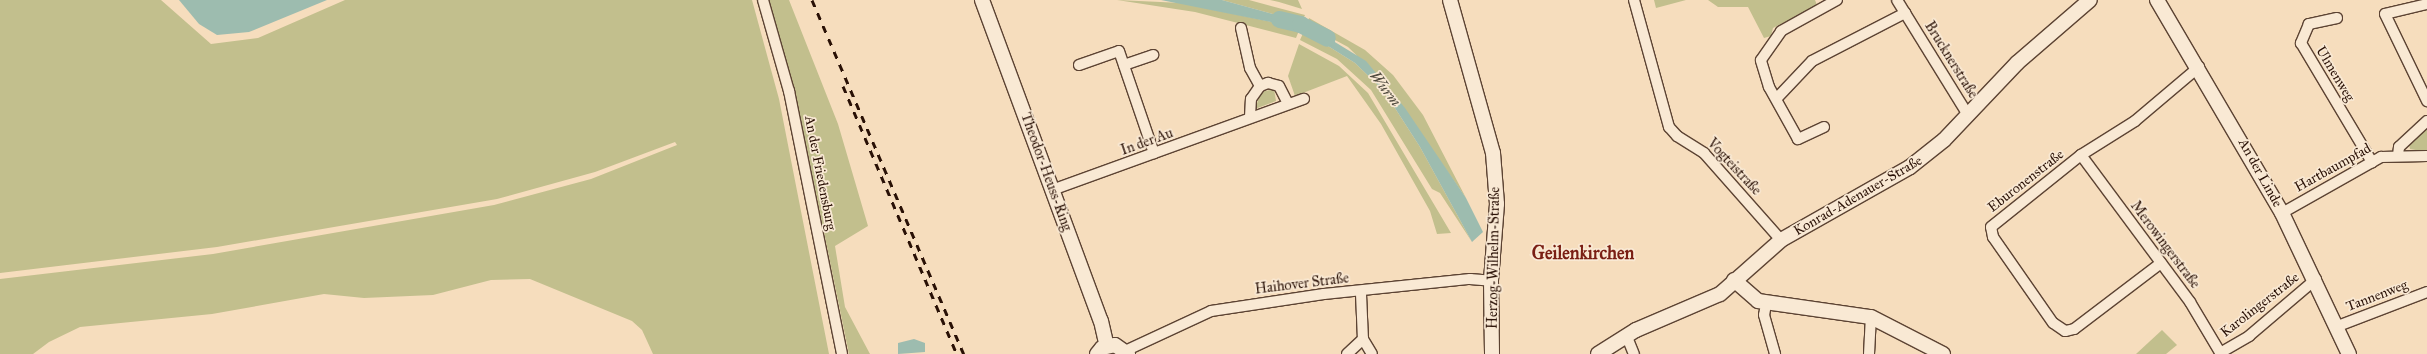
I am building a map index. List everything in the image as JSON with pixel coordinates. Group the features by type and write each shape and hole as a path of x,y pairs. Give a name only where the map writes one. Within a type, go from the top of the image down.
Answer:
{"street":[{"name":"An der Friedensburg","path":"763,0 789,91 842,354"},
{"name":"Theodor-Heuss-Ring","path":"982,0 1052,190 1102,350 1127,352"},
{"name":"Herzog-Wilhelm-Straße","path":"1450,0 1493,153 1497,204 1491,281 1492,354"},
{"name":"Vogteistraße","path":"1634,0 1669,126 1677,136 1704,153 1781,240"},
{"path":"1824,128 1798,138 1777,98 1769,87 1762,57 1781,31 1837,0"},
{"name":"Brucknerstraße","path":"1897,0 1968,115"},
{"name":"Konrad-Adenauer-Straße","path":"1598,354 1627,337 1704,302 1734,280 1781,240 1910,167 1933,151 2016,63 2090,0"},
{"name":"An der Linde","path":"2157,0 2199,67 2282,213 2316,279 2338,326 2349,354"},
{"path":"2427,4 2385,14 2427,101"},
{"path":"1777,98 1812,61 1905,13"},
{"name":"Ulmenweg","path":"2337,18 2309,24 2301,43 2372,162"},
{"path":"1241,28 1250,68 1260,86"},
{"path":"1079,65 1119,51 1154,153"},
{"path":"1124,65 1153,54"},
{"name":"Eburonenstraße","path":"2161,263 2074,328 2065,331 2054,323 1993,237 1991,227 2081,155 2134,121 2199,67"},
{"path":"1260,86 1279,86 1288,104"},
{"path":"1250,117 1251,99 1260,86"},
{"name":"In der Au","path":"1052,190 1250,117 1304,99"},
{"path":"2398,155 2399,147 2427,121"},
{"name":"Merowingerstraße","path":"2081,155 2190,302 2221,354"},
{"name":"Hartbaumpfad","path":"2282,213 2372,162 2398,155 2427,156"},
{"name":"Haihover Straße","path":"1127,352 1211,311 1324,294 1470,279 1491,281"},
{"name":"Karolingerstraße","path":"2221,354 2248,336 2316,279"},
{"path":"1734,280 1747,294 1766,304 1838,310 1871,317 1943,354"},
{"name":"Tannenweg","path":"2338,326 2427,292"},
{"path":"1361,294 1363,339 1372,354"},
{"path":"1766,304 1764,315 1775,354"},
{"path":"1869,354 1871,317"},
{"path":"1627,337 1634,354"},
{"path":"1347,354 1363,339"}],"shaded area":[{"path":"0,0 161,0 211,44 258,38 345,0 752,0 779,99 829,354 653,354 642,330 632,321 530,279 491,280 433,295 364,298 324,294 212,314 80,327 49,342 33,354 0,354 0,279 213,254 494,205 591,179 677,145 675,142 595,172 497,199 217,247 0,273"},
{"path":"769,0 789,0 838,124 868,226 835,246 845,307 870,354 849,354 795,91"},
{"path":"1117,0 1182,3 1300,28 1296,38 1195,12"},
{"path":"1222,0 1249,0 1305,15 1302,22"},
{"path":"1270,0 1298,0 1302,9 1279,2"},
{"path":"1654,0 1686,0 1656,8"},
{"path":"1708,0 1815,0 1817,5 1773,28 1771,36 1764,38 1748,7 1718,7"},
{"path":"1309,18 1365,50 1393,75 1423,115 1466,198 1386,84 1348,47 1307,25"},
{"path":"1304,31 1355,63 1384,91 1420,147 1472,242 1440,193 1432,189 1371,90 1337,59 1300,40"},
{"path":"1299,44 1339,66 1368,93 1451,233 1437,234 1430,211 1381,124 1347,76 1295,96 1288,76"},
{"path":"1274,89 1276,101 1255,109 1261,92"},
{"path":"2427,127 2427,152 2410,149 2409,145"},
{"path":"2162,330 2177,345 2166,354 2136,354"}],"water":[{"path":"179,0 327,0 249,32 217,35 199,24"},
{"path":"1161,0 1222,0 1302,22 1300,28"},
{"path":"1307,25 1366,61 1405,108 1466,198 1483,232 1472,242 1420,147 1384,91 1355,63 1304,31"},
{"path":"914,339 925,343 925,352 898,354 898,343"}],"waterway":[{"name":"Wurm","path":"1279,19 1300,24 1327,38"}],"railway":[{"path":"812,0 964,354"},
{"path":"843,86 957,354"}],"district":[{"name":"Geilenkirchen","path":"1583,253"}]}
